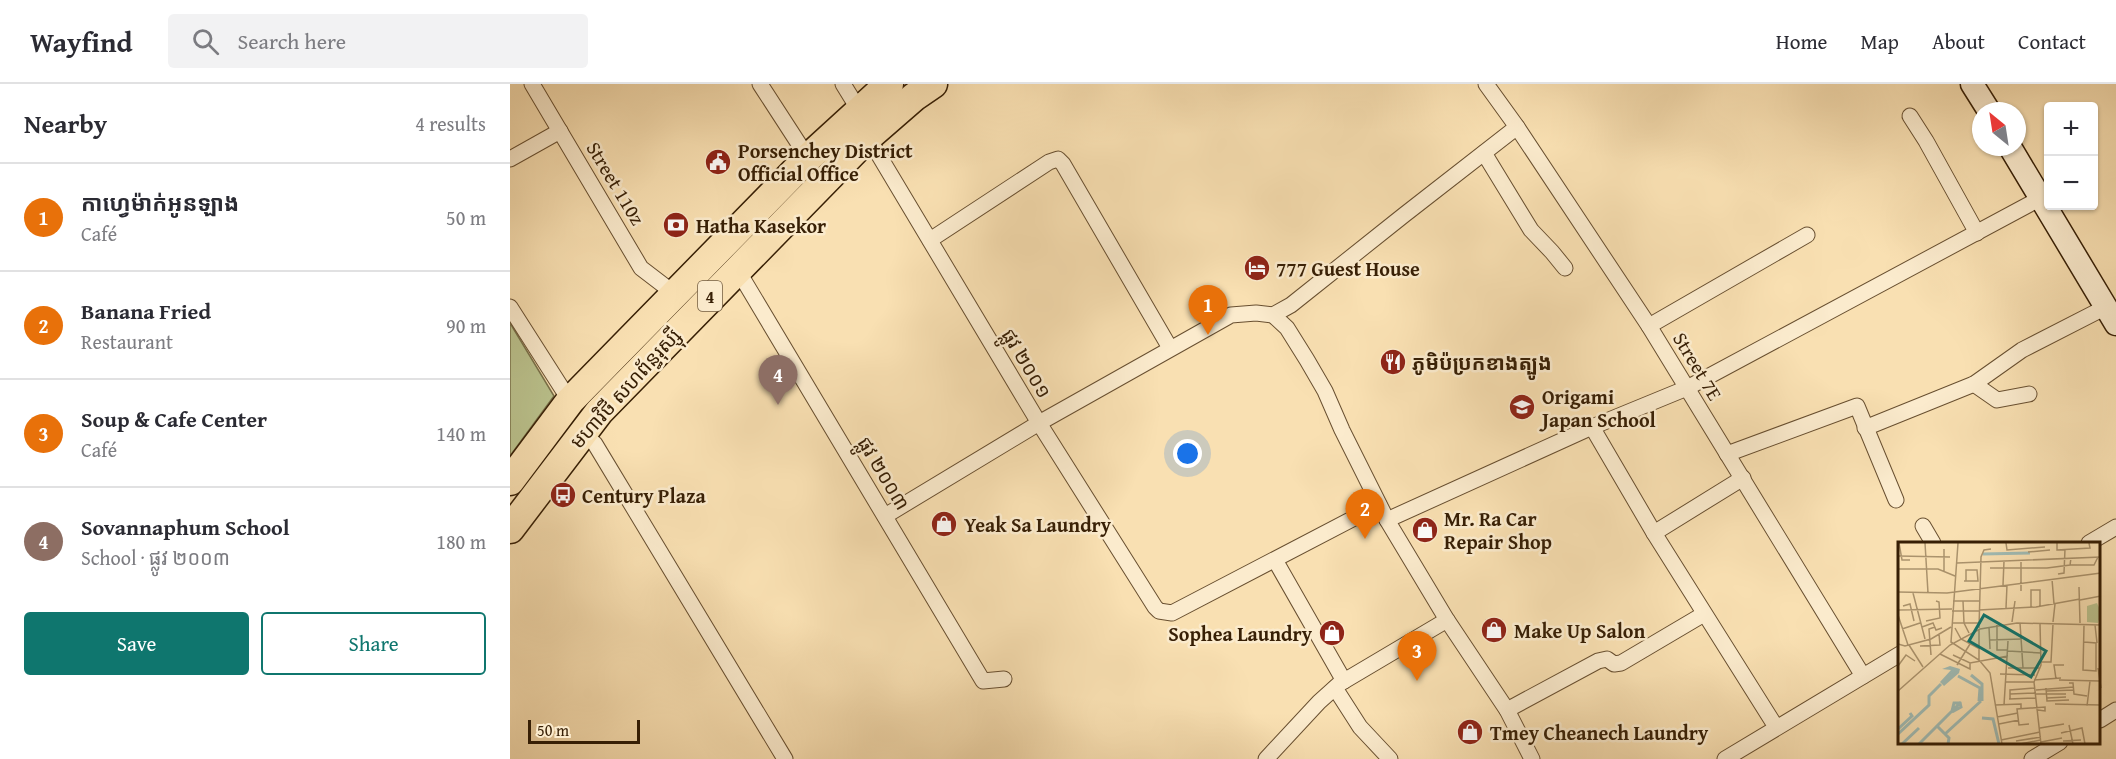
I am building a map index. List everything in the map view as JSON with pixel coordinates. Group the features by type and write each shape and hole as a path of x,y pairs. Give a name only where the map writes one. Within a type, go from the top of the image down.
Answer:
{"highway":[{"name":"មហាវិថី សហព័ន្ធរុស្ស៊ី","path":"510,481 570,401 808,158 889,84"},
{"name":"មហាវិថី សហព័ន្ធរុស្ស៊ី","path":"510,528 599,412 868,137 914,97 933,84"}],"street":[{"name":"Street 110z","path":"532,84 641,268 675,294"},
{"path":"760,84 808,158"},
{"path":"843,84 859,110"},
{"name":"Street 7E","path":"1486,84 1517,127 1648,326 1863,676"},
{"path":"1972,84 1983,102"},
{"path":"1910,116 1977,233"},
{"path":"885,516 1039,423 1231,315 1256,313 1273,315 1291,305 1517,127"},
{"path":"510,159 560,131"},
{"name":"ផ្លូវ ២០០១","path":"868,137 1039,423 1155,607 1159,611 1172,613 1275,560"},
{"path":"1484,153 1531,230 1564,268"},
{"path":"1865,428 1974,384 2022,350 2111,315 2015,156"},
{"path":"930,240 1049,162 1058,159 1170,348"},
{"path":"1387,520 1592,427 1686,388 2041,198"},
{"path":"1648,326 1807,235"},
{"name":"ផ្លូវ ២០០៣","path":"738,269 983,681 1004,679"},
{"path":"510,307 570,401"},
{"path":"1273,315 1287,328 1325,391 1387,520 1447,620 1507,710 1532,759"},
{"path":"1974,384 1997,400 2029,394"},
{"path":"1727,454 1857,406 1896,500"},
{"path":"1592,427 1654,533 1776,727"},
{"path":"582,432 596,444 785,759"},
{"path":"1654,533 1743,478"},
{"path":"1379,504 1275,560 1360,727 1390,759"},
{"path":"1923,526 1932,542"},
{"path":"2091,542 2116,527"},
{"path":"1507,710 1598,662 1608,659 1614,664 1621,663 1704,614"},
{"path":"1266,759 1339,685 1447,620"},
{"path":"1725,759 1898,655"},
{"path":"2101,719 2116,710"},
{"path":"2032,759 2057,744"}],"green space":[{"path":"510,323 554,396 510,456"}],"place":[{"name":"Porsenchey District Official Office","path":"718,162"},
{"name":"Hatha Kasekor","path":"676,225"},
{"name":"777 Guest House","path":"1257,268"},
{"name":"កាហ្វេម៉ាក់អូនឡាង","path":"1208,335"},
{"name":"ភូមិប៉ប្រកខាងត្បូង","path":"1393,362"},
{"name":"Sovannaphum School","path":"778,405"},
{"name":"Origami Japan School","path":"1522,407"},
{"name":"Century Plaza","path":"563,495"},
{"name":"Yeak Sa Laundry","path":"944,524"},
{"name":"Mr. Ra Car Repair Shop","path":"1425,530"},
{"name":"Banana Fried","path":"1365,539"},
{"name":"Make Up Salon","path":"1494,630"},
{"name":"Sophea Laundry","path":"1332,633"},
{"name":"Soup & Cafe Center","path":"1417,681"},
{"name":"Tmey Cheanech Laundry","path":"1470,732"}]}
